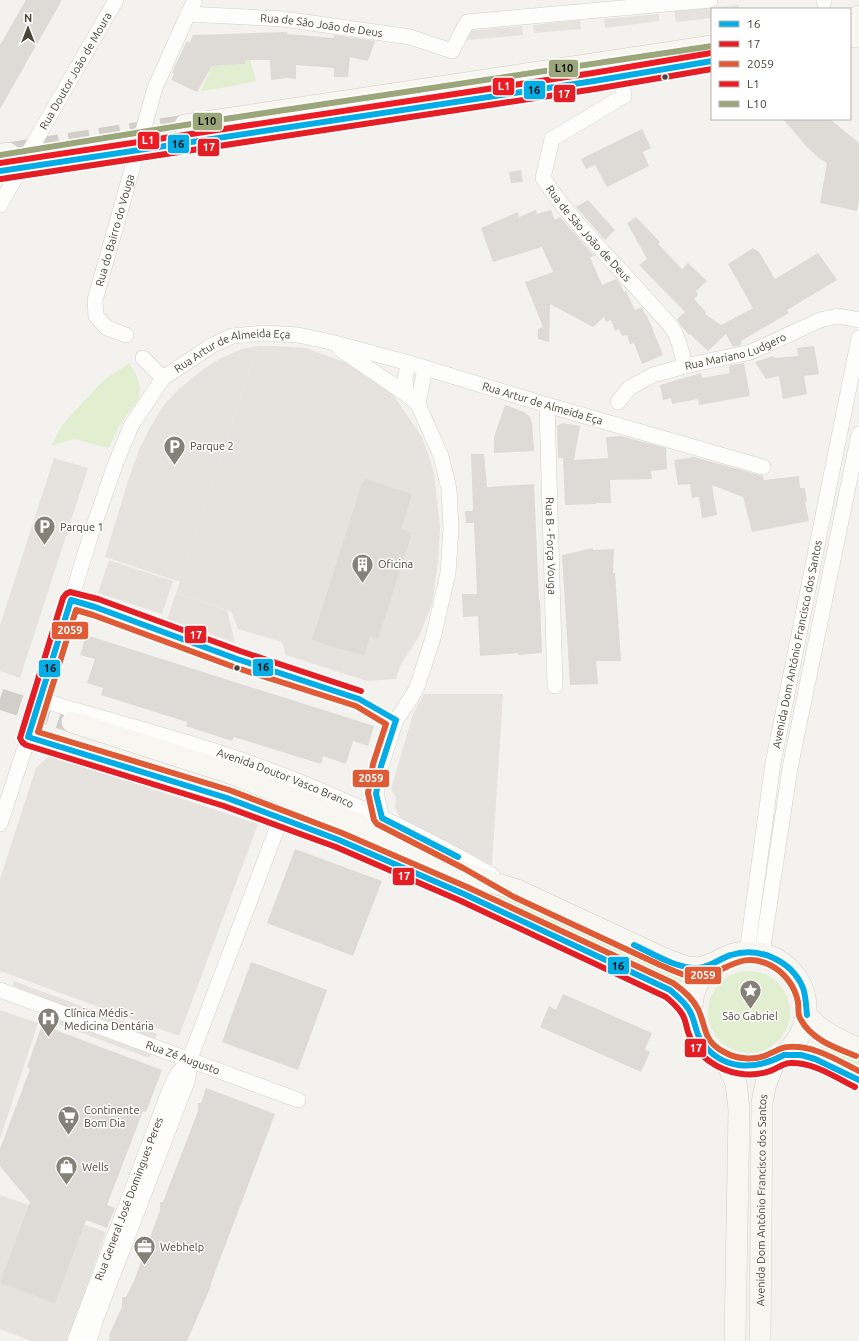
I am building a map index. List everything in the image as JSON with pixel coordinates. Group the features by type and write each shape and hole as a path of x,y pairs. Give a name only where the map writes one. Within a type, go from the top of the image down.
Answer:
{"main road":[{"path":"185,125 711,46"},
{"path":"173,144 711,62"},
{"name":"Avenida Doutor Vasco Branco","path":"692,1015 684,1003 670,990 464,894 426,869 350,833 227,783 70,727 230,773 357,824 460,872 517,890 663,958 687,967 700,968 716,962"},
{"path":"780,1058 795,1044 803,1030 807,1015 803,988 796,976 787,966 775,958 755,953 731,955 716,962 705,972 697,985 692,1000 692,1015 695,1030 702,1043 713,1054 726,1062 738,1066 751,1067 764,1065 780,1058 801,1055 815,1059 859,1080"},
{"path":"807,1015 815,1025 828,1034 859,1049"},
{"name":"Avenida Dom António Francisco dos Santos","path":"760,1341 762,1103 766,1083 780,1058"},
{"path":"726,1062 736,1083 739,1108 736,1341"}],"street":[{"name":"Rua Doutor João de Moura","path":"1,203 116,0"},
{"name":"Rua do Bairro do Vouga","path":"126,336 107,328 96,316 95,300 155,88 195,0"},
{"path":"691,1 710,0"},
{"name":"Rua de São João de Deus","path":"188,14 283,19 410,37 452,51 466,22 691,1"},
{"name":"Rua de São João de Deus","path":"620,77 624,96 552,139 543,178 571,218 616,265 674,330 681,348 685,366"},
{"name":"Rua Mariano Ludgero","path":"618,402 629,388 653,375 685,366 751,352 820,320 838,316 859,320"},
{"name":"Rua Artur de Almeida Eça","path":"0,824 115,465 131,426 163,378 211,346 232,336 264,332 298,335 327,341 409,363 547,405 763,466"},
{"name":"Avenida Dom António Francisco dos Santos","path":"755,953 773,763 859,338"},
{"path":"327,341 364,364 418,404 441,456 449,489 451,528 448,573 433,638 417,687 396,720 381,766 376,794 382,818"},
{"path":"143,358 163,378"},
{"path":"406,394 405,377 409,363"},
{"path":"418,404 425,368"},
{"name":"Rua B - Força Vouga","path":"547,405 555,686"},
{"name":"Avenida Dom António Francisco dos Santos","path":"755,953 790,768 856,461 859,434"},
{"name":"Avenida Doutor Vasco Branco","path":"41,698 72,709 230,756 288,778 382,818 468,861 517,890"},
{"path":"28,737 227,798 339,840 464,894"},
{"name":"Rua General José Domingues Peres","path":"88,1341 188,1079 189,1061 281,818"},
{"name":"Rua Zé Augusto","path":"0,990 298,1100"},
{"name":"Rua General José Domingues Peres","path":"75,1341 172,1084 178,1073 189,1061"}],"lane":[{"path":"71,600 95,607 238,659 359,699 396,720"}],"shaded area":[{"path":"739,5 739,8 711,8 711,18 676,22 674,11"},
{"path":"659,14 659,21 605,28 604,19"},
{"path":"580,20 581,29 534,33 533,25"},
{"path":"522,26 523,35 467,40 466,31"},
{"path":"257,346 306,348 347,363 387,386 422,437 434,472 440,528 438,562 432,604 419,636 400,666 396,679 367,681 286,655 282,642 238,629 231,611 176,593"},
{"name":"Parque 2","path":"257,346 180,581 105,557 139,450 163,406 179,389 219,359 242,349"},
{"name":"Parque 1","path":"54,458 88,468 20,678 0,671 0,625"},
{"path":"109,560 173,581 162,614 98,593"},
{"path":"176,593 227,610 235,643 167,619"},
{"path":"424,694 503,694 492,865 422,833 401,820 395,807 396,797 391,789 413,714"},
{"path":"50,755 258,824 179,1036 0,971 0,879 36,768"},
{"path":"14,981 157,1034 155,1039 12,986"},
{"path":"0,1010 38,1023 0,1139"},
{"path":"57,1018 151,1053 149,1058 55,1023"},
{"path":"0,1195 106,1232 68,1341 31,1341 0,1329"}],"green space":[{"path":"245,59 250,59 256,81 201,91 212,66 245,64"},
{"path":"129,363 136,374 140,388 139,398 118,428 109,448 74,439 51,446 63,424 83,402 103,381"},
{"path":"336,819 675,976 684,981 684,983 335,822"},
{"path":"749,971 765,975 778,983 786,996 790,1012 786,1028 778,1041 765,1049 749,1053 733,1049 720,1041 712,1028 708,1012 712,996 720,983 733,975"},
{"path":"824,1040 859,1056 859,1068 820,1050"}],"building":[{"path":"26,0 62,0 0,109 0,45"},
{"path":"287,32 287,34 334,38 334,35 375,41 368,61 350,57 348,77 334,77 334,68 296,65 296,79 287,78 271,80 270,60 245,60 245,64 212,66 197,92 171,80 174,74 172,73 187,41 190,43 193,35"},
{"path":"784,120 831,120 859,143 859,201 857,211 820,203 827,163 806,146"},
{"path":"642,129 651,148 643,152 649,166 607,187 595,165 586,169 581,159"},
{"path":"521,170 523,182 511,183 509,172"},
{"path":"588,200 615,230 605,240 576,207"},
{"path":"536,210 537,214 551,210 555,220 560,217 594,256 590,257 602,285 616,279 620,283 624,292 626,291 635,310 642,307 663,355 642,364 634,343 630,344 627,335 622,336 619,329 615,331 611,320 606,322 604,317 593,327 550,304 549,342 538,339 538,329 543,327 525,282 553,272 542,247 493,262 481,228 518,212 519,217"},
{"path":"636,217 660,242 658,244 682,269 688,263 707,281 696,291 698,295 694,299 706,312 705,314 721,325 753,308 728,264 753,248 759,252 775,279 818,253 837,280 787,310 789,313 741,341 741,345 733,347 726,334 708,351 690,334 689,335 677,319 685,312 639,265 647,259 627,223"},
{"path":"814,346 819,374 804,376 807,394 783,399 779,376 766,379 755,362 773,356 774,358 798,356 797,348"},
{"path":"744,363 750,396 699,405 698,399 672,404 671,398 663,400 660,385 701,373 702,378 730,373 729,366"},
{"path":"505,405 524,412 530,417 532,423 534,451 494,453 494,437"},
{"path":"562,423 580,426 574,460 608,458 606,437 621,436 666,448 667,469 651,471 652,479 610,480 611,503 565,505 563,458 558,458 557,426"},
{"path":"471,454 484,454 487,487 534,484 542,653 480,656 478,616 463,617 462,594 477,594 474,523 466,523 465,511 473,511"},
{"path":"694,457 763,476 764,480 799,476 800,488 805,488 807,502 805,502 809,521 752,532 743,497 712,485 717,515 702,518 699,497 692,498 690,484 678,485 674,460"},
{"name":"Oficina","path":"365,479 412,494 401,529 412,533 378,639 370,636 364,656 312,640 362,483 364,483"},
{"path":"593,548 593,550 614,549 613,573 615,573 621,661 596,661 598,684 570,685 562,555"},
{"path":"86,635 374,726 368,746 353,741 346,764 323,756 321,764 234,737 232,741 186,726 187,722 101,695 103,688 87,683 95,659 80,655"},
{"path":"295,849 382,881 353,956 267,923"},
{"path":"251,962 327,990 298,1070 222,1042"},
{"path":"563,994 652,1033 645,1049 650,1052 641,1072 540,1027 549,1006 556,1010"},
{"path":"42,1025 162,1070 146,1112 143,1111 107,1205 115,1208 107,1228 86,1220 55,1303 0,1283 30,1202 0,1166 0,1149 30,1069 27,1067"},
{"path":"206,1088 275,1114 211,1286 187,1341 109,1341 110,1333 122,1307 122,1297 126,1297 134,1281 160,1210 160,1202 163,1202 198,1111 198,1103 201,1103"}],"tunnel":[{"path":"8,153 185,125"},
{"path":"0,171 173,145"},
{"path":"0,699 72,722"}],"transit line":[{"name":"L10","path":"0,155 185,125 711,46"},
{"name":"L1","path":"0,163 593,73 711,53"},
{"name":"16","path":"0,171 594,81 711,61"},
{"name":"17","path":"1,179 595,89 711,69"},
{"name":"17","path":"361,691 240,651 98,599 70,592 63,598 20,738 26,745 224,806 336,847 461,901 666,997 682,1014 687,1030 699,1052 709,1061 723,1069 739,1074 755,1074 770,1071 787,1063 799,1063 824,1071 855,1087"},
{"name":"16","path":"71,600 95,607 237,659 359,699 396,720"},
{"name":"16","path":"28,737 71,600"},
{"name":"2059","path":"856,1056 825,1042 811,1033 799,1016 797,996 792,985 780,971 770,965 759,961 750,960 742,961 718,971 700,976 690,976 679,973 514,897 463,868 377,824 374,820 368,793 373,764 386,724 356,706 234,667 76,610 38,732 229,790 342,833 467,887 673,983 696,1005 708,1038 712,1043 729,1055 741,1058 754,1058 766,1056 788,1047 807,1048 825,1054 859,1071"},
{"name":"16","path":"382,818 376,794 381,766 396,720"},
{"name":"16","path":"28,737 227,798 339,840 464,894 670,990 688,1008 700,1039 708,1050 727,1062 738,1065 761,1064 784,1055"},
{"name":"16","path":"382,818 458,857"},
{"name":"16","path":"634,945 681,966 697,968 711,965 727,956 742,953 763,954 773,958 783,963 798,978 804,991 807,1015"},
{"name":"16","path":"784,1055 801,1055 815,1059 859,1080"}],"place":[{"name":"Parque 2","path":"175,466"},
{"name":"Parque 1","path":"44,546"},
{"name":"Oficina","path":"362,584"},
{"name":"São Gabriel","path":"750,1010"},
{"name":"Clínica Médis - Medicina Dentária","path":"49,1038"},
{"name":"Continente Bom Dia","path":"69,1136"},
{"name":"Wells","path":"67,1186"},
{"name":"Webhelp","path":"144,1266"}]}
